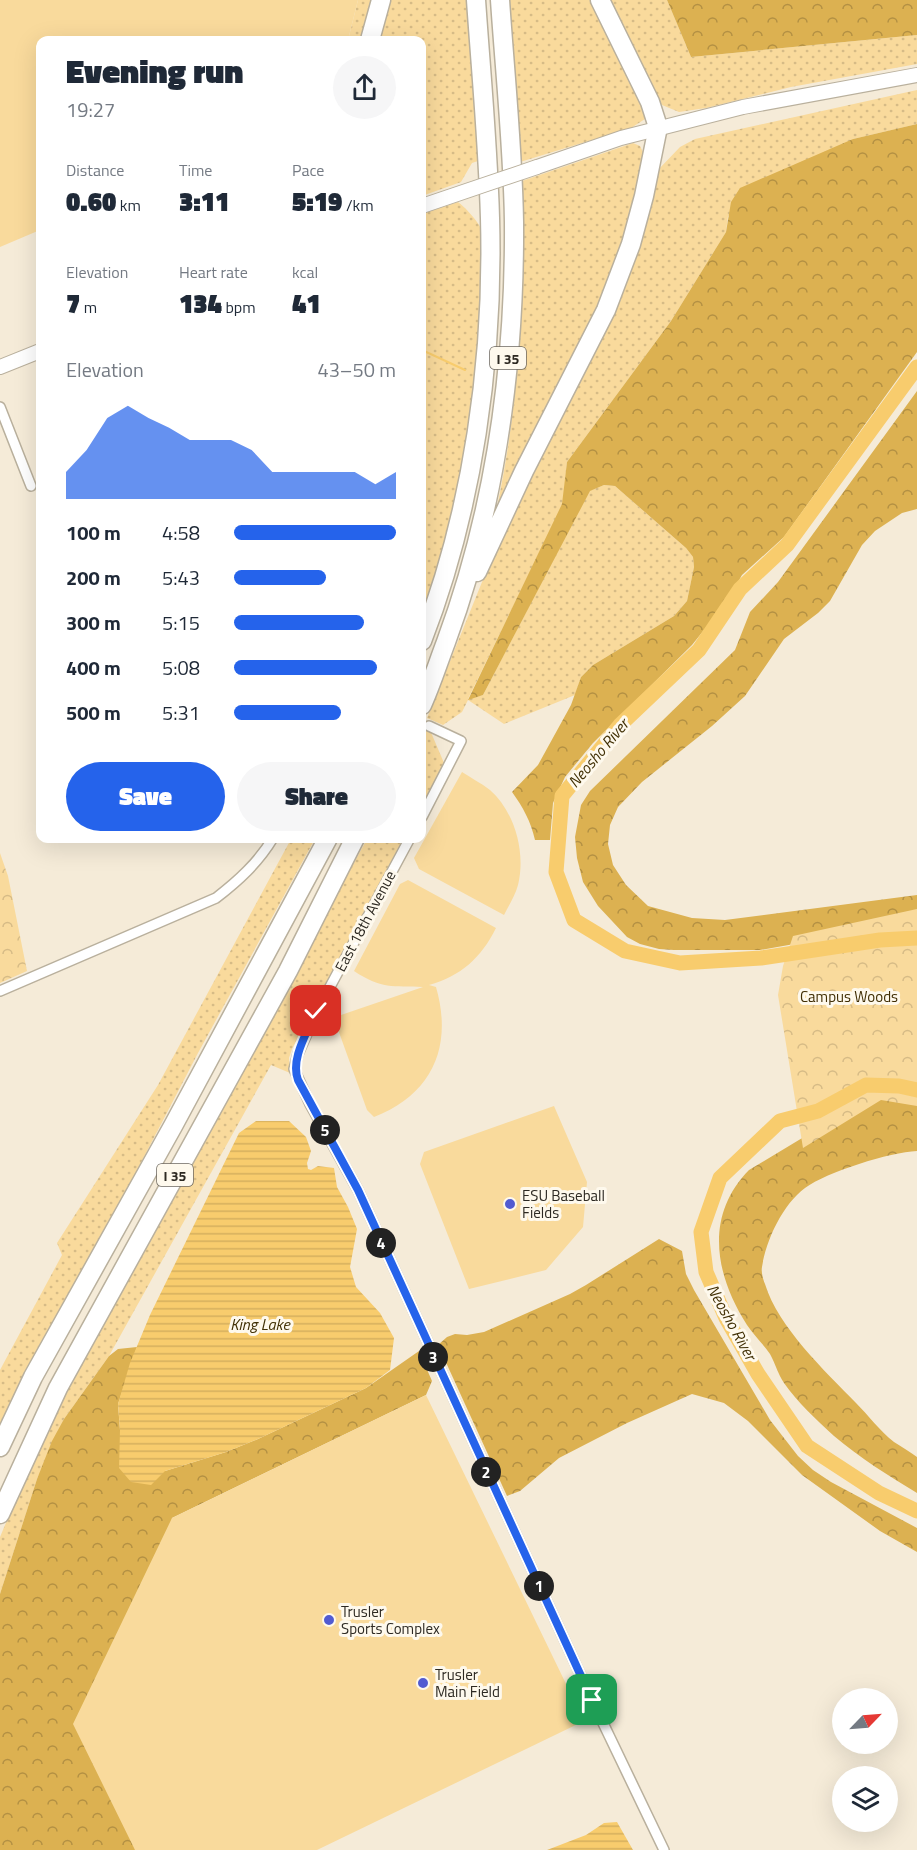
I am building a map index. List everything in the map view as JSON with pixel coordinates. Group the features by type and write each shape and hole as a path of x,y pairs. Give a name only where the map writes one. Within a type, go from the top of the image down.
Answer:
{"highway":[{"path":"371,36 381,0"},
{"name":"I 35","path":"426,628 465,494 483,392 489,308 490,218 476,0"},
{"name":"I 35","path":"426,694 458,608 476,548 500,439 514,272 514,219 500,0"},
{"path":"458,608 486,555 524,471 606,310 631,244 658,127 650,102 600,0"},
{"name":"I 35","path":"0,1447 33,1377 325,843"},
{"name":"I 35","path":"0,1514 58,1388 288,971 352,843"}],"main road":[{"path":"426,206 658,127 743,107 917,75"},
{"path":"0,367 36,353"}],"street":[{"path":"0,407 31,486"},
{"path":"426,809 461,741 429,726"},
{"path":"0,991 216,898 261,858 270,843"},
{"name":"East 18th Avenue","path":"407,843 316,1011 294,1069 310,1104 358,1190 592,1700 664,1850"}],"green space":[{"path":"0,0 358,0 349,36 36,36 36,232 0,247"},
{"path":"358,0 373,0 364,36 349,36"},
{"path":"383,0 468,0 478,161 472,163 461,182 426,195 426,36 374,36"},
{"path":"509,0 597,0 647,112 645,119 631,128 520,162"},
{"path":"608,0 667,0 691,57 917,35 917,64 791,87 706,108 679,112 662,105 651,90"},
{"path":"667,0 917,0 917,35 691,57"},
{"path":"917,90 917,124 853,139 728,216 726,232 671,321 567,462 563,504 468,699 483,695 589,491 604,485 615,486 686,548 693,557 694,567 687,601 674,616 593,665 581,677 575,695 504,724 468,700 462,712 443,725 427,718 499,540 519,496 594,354 627,277 657,171 680,147 695,139"},
{"path":"917,124 917,352 784,537 742,575 692,645 593,743 565,777 553,803 550,840 535,840 526,815 512,792 538,765 571,705 581,677 593,665 674,616 687,601 694,567 693,557 686,548 615,486 604,485 590,491 483,695 468,700 562,504 567,462 671,321 726,232 731,202 740,188 853,139"},
{"path":"633,143 640,146 646,158 617,271 502,509 497,507 511,426 519,345 522,181"},
{"path":"458,202 480,226 482,246 477,365 466,451 448,536 426,606 426,213"},
{"path":"917,391 917,509 902,513 875,531 862,545 830,601 784,639 745,696 712,726 642,782 618,807 610,825 608,844 613,865 626,885 648,906 692,918 725,920 917,895 917,926 884,928 760,950 674,950 640,944 627,937 598,906 583,882 575,837 581,805 590,791 735,650 750,612 778,582"},
{"path":"426,728 430,730 444,763 426,797"},
{"path":"462,772 487,787 499,799 512,821 521,860 517,889 504,915 419,869 414,858 422,843 426,843 426,836"},
{"path":"289,843 313,843 198,1053 0,1426 0,1370 62,1255 57,1243 158,1085"},
{"path":"365,843 401,843 292,1049 289,1058 290,1073 271,1065 109,1356 64,1419 37,1479 0,1594 0,1537 52,1413"},
{"path":"0,853 8,876 27,971 0,983"},
{"path":"408,880 496,928 484,948 469,964 451,977 429,985 436,987 441,1009 442,1029 434,1066 411,1095 374,1117 367,1110 336,1024 341,1015 423,987 380,984 354,971 400,884"},
{"name":"Campus Woods","path":"917,909 917,1106 881,1100 803,1148 778,995 783,966 793,936"},
{"path":"891,1096 917,1100 917,1151 859,1164 805,1188 790,1203 777,1223 767,1246 762,1271 771,1300 804,1348 884,1433 917,1457 917,1493 834,1436 789,1390 770,1354 747,1325 736,1306 727,1286 719,1246 720,1226 725,1207 735,1188 749,1170 861,1104"},
{"name":"ESU Baseball Fields","path":"554,1106 587,1182 583,1227 546,1270 469,1289 420,1164 424,1152"},
{"path":"659,1239 682,1251 686,1274 694,1290 770,1420 798,1456 831,1482 917,1528 917,1552 880,1531 802,1475 748,1421 724,1403 692,1394 627,1423 559,1458 520,1491 507,1496 438,1345 447,1337 455,1334 467,1335 484,1332 570,1294"},
{"path":"137,1347 118,1404 120,1430 165,1471 226,1452 258,1439 366,1388 419,1351 432,1381 426,1395 172,1518 135,1850 0,1850 0,1594 37,1479 52,1441 64,1419 109,1356 118,1349"},
{"name":"Trusler Sports Complex","path":"426,1395 584,1721 317,1850 135,1850 73,1724 172,1518"}],"water":[{"name":"King Lake","path":"256,1121 289,1121 306,1137 311,1151 307,1163 308,1169 311,1170 318,1166 334,1168 337,1187 357,1229 350,1267 356,1287 380,1313 394,1338 390,1370 366,1388 258,1439 226,1452 165,1471 151,1485 131,1482 119,1468 118,1404 130,1363 150,1315 239,1133"},
{"path":"617,1822 633,1850 547,1850 586,1835 604,1823"}],"waterway":[{"path":"426,352 465,370"},
{"name":"Neosho River","path":"917,367 787,545 740,589 699,650 620,725 562,796 556,872 574,920 625,951 680,963 761,958 880,940 917,938"},
{"name":"Neosho River","path":"917,1090 899,1086 866,1085 818,1111 780,1121 720,1178 701,1232 706,1272 726,1318 758,1374 807,1446 879,1493 917,1511"}],"place":[{"name":"ESU Baseball Fields","path":"510,1204"},
{"name":"Trusler Sports Complex","path":"329,1620"},
{"name":"Trusler Main Field","path":"423,1683"}],"route":[{"path":"316,1011 294,1069 298,1080 358,1190 592,1700"}]}
